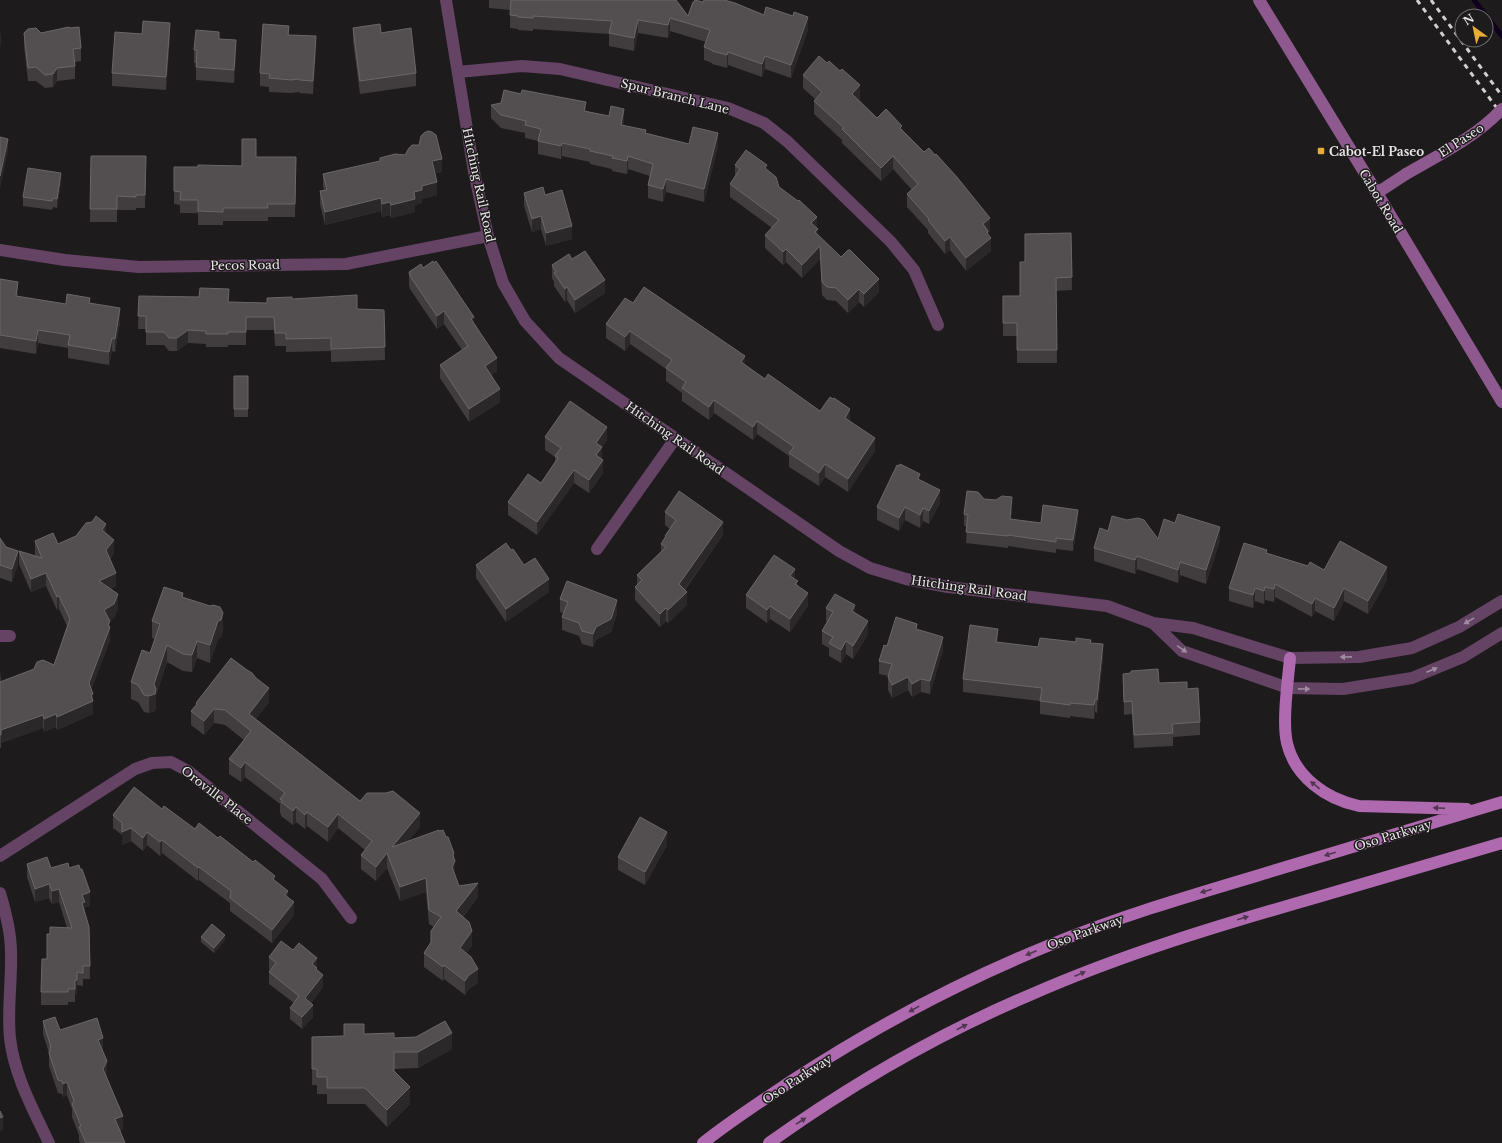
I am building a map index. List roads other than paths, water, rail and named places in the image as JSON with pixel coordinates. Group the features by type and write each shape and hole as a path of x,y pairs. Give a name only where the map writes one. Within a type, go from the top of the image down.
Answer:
{"main road":[{"name":"Cabot Road","path":"1259,0 1502,402"},
{"name":"El Paseo","path":"1377,193 1474,134 1502,109"},
{"path":"1290,658 1285,726 1287,742 1292,759 1312,784 1326,794 1344,802 1359,806 1478,809"},
{"name":"Oso Parkway","path":"703,1143 768,1097 827,1059 872,1032 988,971 1047,946 1167,902 1502,802"},
{"path":"769,1143 842,1094 906,1056 963,1026 1030,995 1104,965 1213,927 1502,843"}],"street":[{"name":"Hitching Rail Road","path":"446,0 474,172 488,236 503,283 525,321 559,358 838,551 870,568 906,579 948,587 1106,606 1153,623 1193,628 1290,658 1359,657 1412,648 1459,627 1502,601"},
{"name":"Spur Branch Lane","path":"458,72 522,66 560,69 728,108 764,123 788,142 891,242 914,270 938,325"},
{"name":"Pecos Road","path":"0,250 65,260 139,267 346,264 488,236"},
{"path":"597,549 675,439"},
{"name":"Hitching Rail Road","path":"1153,623 1182,651 1288,688 1343,689 1412,678 1463,657 1502,633"},
{"name":"Oroville Place","path":"0,856 135,769 152,763 171,762 188,771 322,879 351,918"},
{"path":"0,893 8,922 10,945 10,1037 15,1066 26,1096 48,1143"}],"waterway":[{"path":"1474,0 1502,36"}],"railway":[{"path":"1417,0 1502,115"},
{"path":"1431,0 1502,96"}],"place":[{"name":"Cabot-El Paseo","path":"1321,151"}]}
